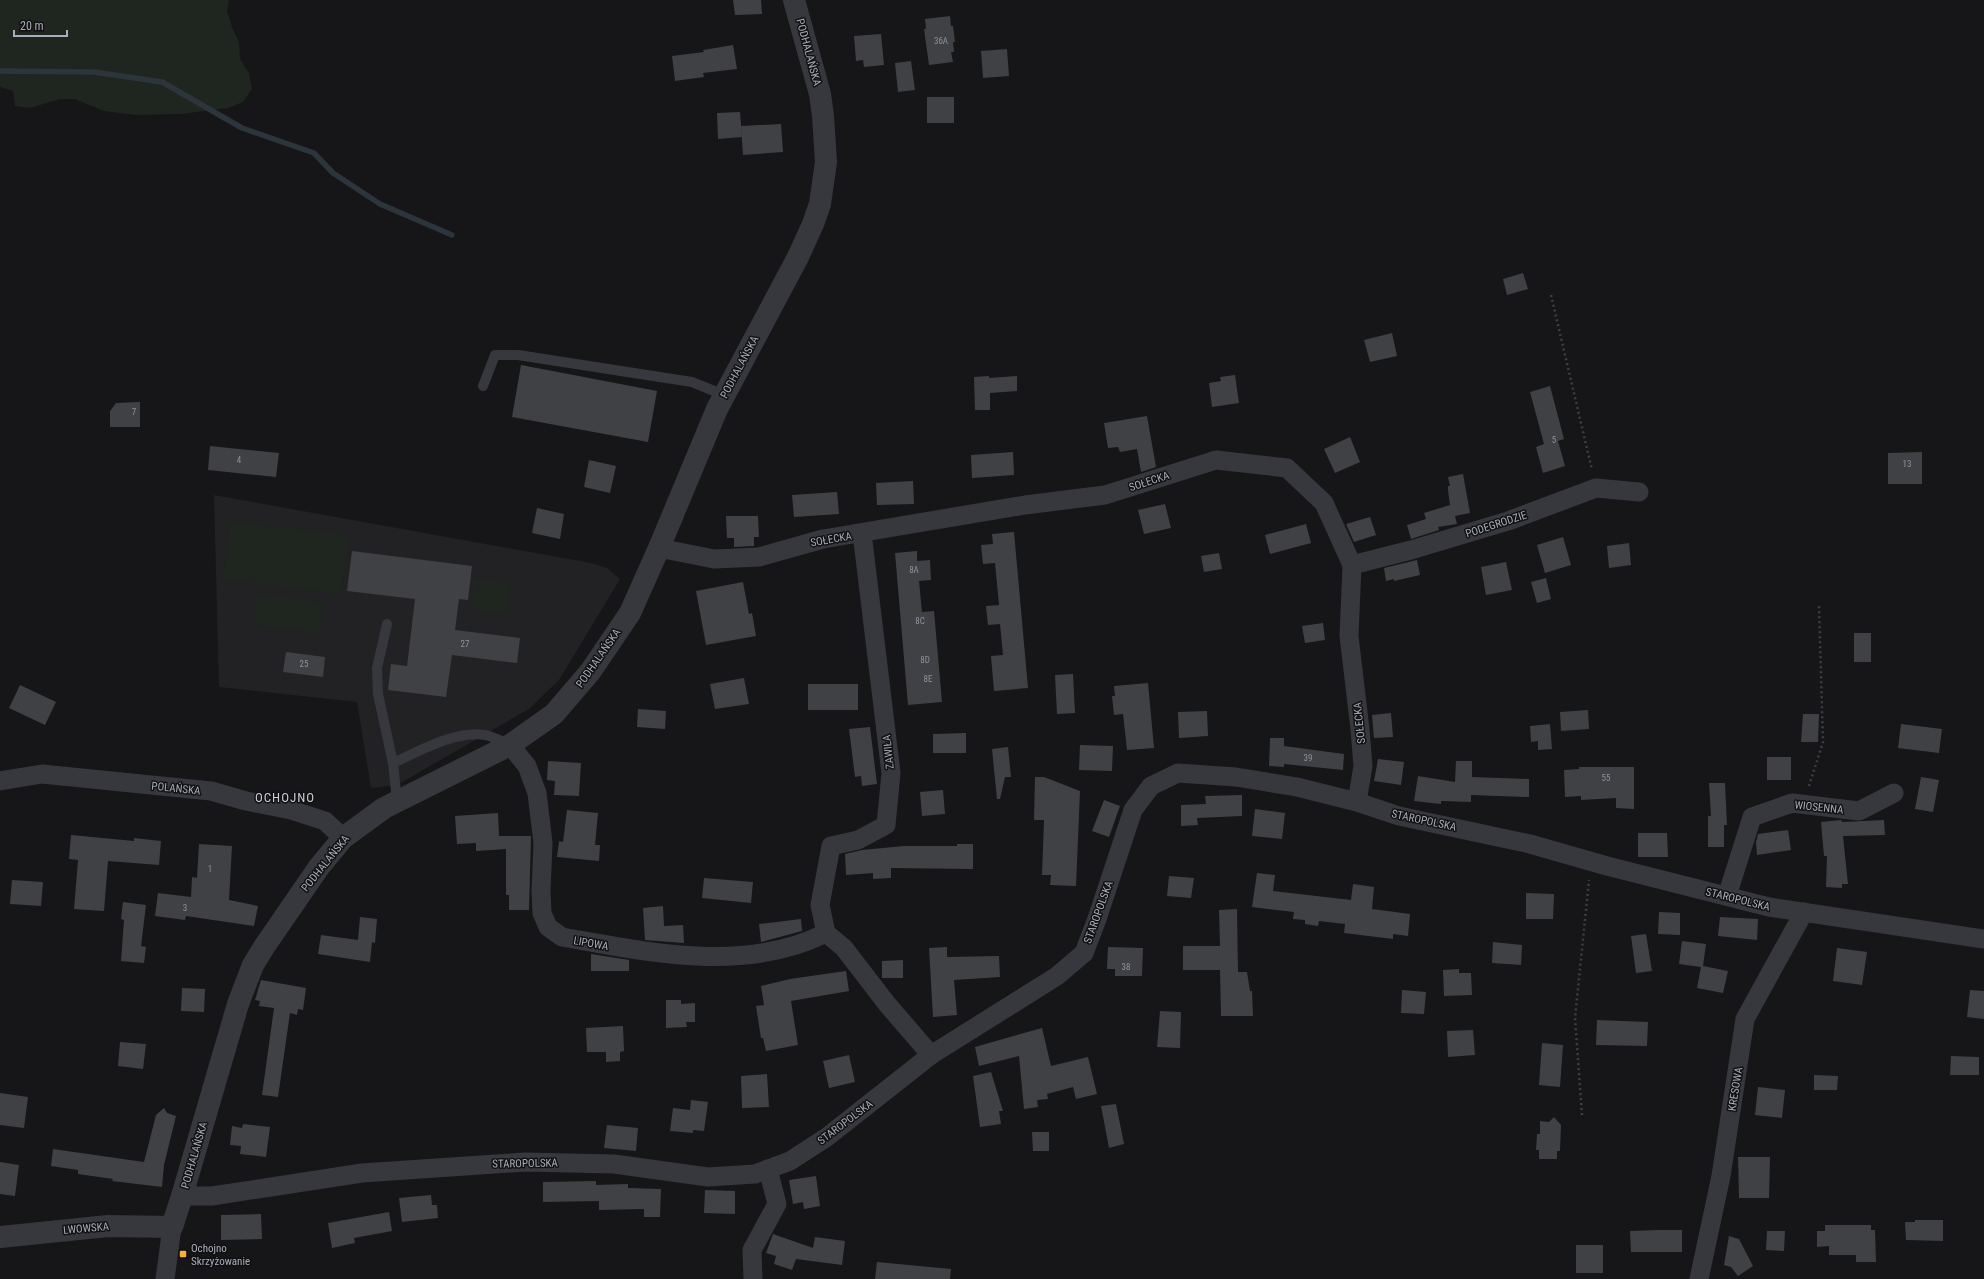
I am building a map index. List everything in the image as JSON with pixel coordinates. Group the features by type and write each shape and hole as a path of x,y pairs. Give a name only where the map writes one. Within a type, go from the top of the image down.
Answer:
{"street":[{"name":"PODHALAŃSKA","path":"172,1227 238,1004 253,965 319,867 343,838 369,818 397,801 510,745 554,714 590,672 630,613 724,395 807,237 820,204 826,162 826,140 821,101 794,0"},
{"name":"SOŁECKA","path":"659,548 714,559 759,557 823,539 1026,505 1104,495 1216,460 1287,468 1324,503 1352,564 1349,636 1363,766 1357,802"},
{"name":"PODEGRODZIE","path":"1352,564 1411,550 1508,521 1596,488 1639,492"},
{"name":"ZAWIŁA","path":"826,933 820,905 831,846 858,840 886,825 891,772 862,533"},
{"name":"LIPOWA","path":"510,745 527,766 537,792 543,842 540,891 542,913 548,927 562,937 669,955 703,956 759,955 813,940 826,933"},
{"name":"STAROPOLSKA","path":"182,1196 212,1196 362,1173 525,1162 614,1164 708,1177 756,1174 790,1161 827,1137 931,1055 1057,976 1084,953 1097,919 1133,810 1151,786 1178,773 1236,777 1297,787 1357,802 1399,816 1530,844 1769,907 1984,939"},
{"name":"POLAŃSKA","path":"0,781 42,774 211,791 246,801 291,810 325,821 343,838"},
{"name":"WIOSENNA","path":"1727,896 1752,817 1792,803 1859,811 1894,793"},
{"name":"KRESOWA","path":"1699,1279 1722,1176 1745,1020 1804,912"},
{"path":"826,933 844,948 887,1004 931,1055"},
{"path":"753,1279 752,1250 777,1204 768,1169"},
{"name":"LWOWSKA","path":"0,1237 108,1226 172,1227"},
{"path":"165,1279 172,1227"}],"lane":[{"path":"483,386 495,355 518,355 692,382 724,395"},
{"path":"387,624 377,668 378,694 393,763 397,801"},
{"path":"393,763 438,743 463,735 485,734 510,745"}],"path":[{"path":"1551,295 1596,488"},
{"path":"1803,804 1823,742 1819,605"},
{"path":"1582,1115 1575,1018 1591,861"}],"shaded area":[{"path":"0,0 229,0 227,11 239,42 240,59 249,73 252,89 243,102 228,108 181,114 136,115 104,111 75,99 60,99 30,108 15,106 13,91 0,87"},
{"path":"214,495 591,563 607,568 620,579 559,680 529,709 397,785 371,788 357,702 219,687"},
{"path":"230,521 349,535 341,594 223,579"},
{"path":"474,579 511,584 507,614 470,609"},
{"path":"257,594 324,602 320,633 253,625"}],"building":[{"path":"733,0 761,0 762,14 735,15"},
{"path":"950,16 955,42 953,42 954,52 951,52 953,62 929,65 924,29 926,29 925,19"},
{"path":"881,34 884,65 864,67 863,60 856,61 854,36"},
{"path":"733,45 737,69 703,73 704,77 675,81 672,56 704,52 703,50"},
{"path":"1007,49 1009,76 983,78 981,51"},
{"path":"911,61 915,90 898,92 895,63"},
{"path":"927,97 954,97 954,123 927,123"},
{"path":"740,112 742,137 718,139 717,113"},
{"path":"781,124 783,152 743,155 741,126"},
{"path":"1523,273 1528,289 1507,295 1503,279"},
{"path":"1392,333 1397,356 1370,362 1364,340"},
{"path":"521,365 657,391 648,442 512,417"},
{"path":"1235,375 1239,403 1212,407 1209,383 1221,381 1220,377"},
{"path":"989,376 989,378 1017,376 1017,391 990,393 990,410 975,410 974,377"},
{"path":"1550,386 1564,439 1558,441 1565,466 1543,473 1536,447 1544,444 1530,392"},
{"path":"140,402 140,427 110,427 110,411 116,403"},
{"path":"1147,416 1156,467 1141,472 1137,449 1120,452 1118,447 1108,448 1104,423"},
{"path":"1350,437 1360,462 1335,473 1324,449"},
{"path":"210,446 279,453 276,477 208,470"},
{"path":"1013,452 1014,475 972,478 971,455"},
{"path":"1922,452 1922,484 1888,484 1888,453"},
{"path":"589,460 616,466 610,493 584,487"},
{"path":"1463,474 1470,513 1455,516 1457,524 1438,527 1439,530 1411,539 1407,525 1426,519 1424,513 1450,505 1448,486 1450,486 1448,477"},
{"path":"913,481 914,504 877,505 876,483"},
{"path":"837,492 839,514 794,517 792,495"},
{"path":"1165,504 1171,528 1144,534 1138,510"},
{"path":"537,508 564,514 560,539 532,533"},
{"path":"726,516 758,516 759,537 754,537 754,546 734,547 734,538 727,538"},
{"path":"1370,517 1376,535 1354,542 1346,524"},
{"path":"1306,524 1311,543 1270,554 1265,535"},
{"path":"1014,532 1028,688 994,691 991,656 1003,655 1000,624 988,625 986,606 999,605 995,563 983,564 981,545 993,544 992,534"},
{"path":"1563,537 1571,565 1545,573 1537,545"},
{"path":"1629,543 1631,565 1609,568 1607,546"},
{"path":"352,551 472,566 468,600 459,599 455,630 520,638 517,663 452,655 446,697 388,690 391,664 407,666 415,599 347,591"},
{"path":"917,551 917,561 930,560 931,580 919,581 922,612 934,611 942,702 908,705 895,553"},
{"path":"1219,553 1222,569 1204,572 1201,556"},
{"path":"1417,560 1420,575 1394,581 1394,579 1386,581 1384,568"},
{"path":"1506,562 1512,590 1486,595 1481,567"},
{"path":"1546,578 1551,599 1537,603 1531,582"},
{"path":"743,582 749,614 752,613 756,636 706,645 696,591"},
{"path":"1323,623 1325,640 1305,643 1302,626"},
{"path":"1854,633 1871,633 1871,662 1854,662"},
{"path":"286,652 325,657 323,677 283,672"},
{"path":"1073,674 1075,713 1057,714 1055,675"},
{"path":"744,678 749,704 715,709 710,684"},
{"path":"1148,683 1154,748 1127,750 1123,714 1114,715 1112,696 1115,696 1114,686"},
{"path":"808,684 858,684 858,710 808,710"},
{"path":"20,685 56,702 45,725 9,708"},
{"path":"638,709 666,711 665,729 637,727"},
{"path":"1588,710 1589,729 1561,731 1560,712"},
{"path":"1207,711 1208,736 1179,738 1178,712"},
{"path":"1391,713 1393,737 1374,738 1372,715"},
{"path":"1803,714 1819,714 1818,742 1801,742"},
{"path":"1550,724 1552,749 1538,750 1538,741 1531,742 1530,726"},
{"path":"1901,724 1942,729 1939,753 1898,748"},
{"path":"870,727 877,784 862,786 861,776 855,777 849,729"},
{"path":"966,733 966,753 933,753 933,734"},
{"path":"1270,738 1284,738 1284,746 1344,754 1343,770 1284,764 1284,767 1269,766"},
{"path":"1080,745 1113,746 1112,771 1079,770"},
{"path":"1008,747 1011,777 1005,777 1000,799 997,799 992,749"},
{"path":"1767,757 1791,757 1791,780 1767,780"},
{"path":"1378,759 1404,762 1401,785 1374,781"},
{"path":"548,761 581,763 579,796 554,795 555,781 547,780"},
{"path":"1456,761 1472,761 1472,777 1529,779 1529,797 1471,795 1471,802 1441,801 1441,804 1414,801 1418,776 1455,782"},
{"path":"1579,767 1634,767 1634,809 1616,808 1616,798 1581,800 1581,796 1565,797 1564,770 1579,769"},
{"path":"1035,777 1044,777 1080,791 1076,886 1050,885 1051,875 1042,875 1044,820 1034,820"},
{"path":"1921,777 1939,780 1933,812 1915,809"},
{"path":"1709,783 1725,783 1727,825 1724,825 1724,847 1708,847 1708,816 1711,816"},
{"path":"943,790 945,814 922,816 920,792"},
{"path":"1242,795 1242,816 1197,818 1198,825 1181,826 1181,805 1206,804 1205,796"},
{"path":"1104,800 1120,806 1109,837 1092,831"},
{"path":"1255,809 1285,813 1282,839 1252,836"},
{"path":"567,810 598,813 595,845 600,845 599,861 557,857 559,841 563,842"},
{"path":"498,813 499,836 531,836 529,910 509,910 509,895 506,895 506,849 476,851 476,843 457,844 455,816"},
{"path":"1841,820 1842,822 1884,820 1885,835 1843,836 1848,884 1842,884 1842,888 1826,887 1827,856 1824,856 1821,822"},
{"path":"1788,830 1791,850 1757,855 1756,842 1758,834"},
{"path":"1638,833 1667,833 1668,857 1638,857"},
{"path":"71,835 134,841 134,838 161,841 159,865 108,861 104,911 74,909 78,860 69,859"},
{"path":"199,844 232,846 229,900 258,906 254,926 186,916 185,920 155,916 158,893 191,897 192,877 197,878"},
{"path":"957,844 973,844 973,869 891,868 891,878 873,879 873,873 846,875 845,854 862,850 904,846 957,846"},
{"path":"1257,873 1275,875 1273,891 1351,900 1353,884 1374,887 1372,909 1410,914 1408,936 1393,934 1393,939 1344,933 1345,924 1319,921 1318,926 1305,924 1305,920 1293,919 1294,912 1252,907"},
{"path":"1169,876 1194,878 1191,898 1167,896"},
{"path":"704,878 753,882 751,903 702,898"},
{"path":"12,880 43,882 41,906 10,904"},
{"path":"1526,893 1554,894 1553,919 1526,919"},
{"path":"123,902 146,905 141,946 146,947 144,963 121,961 124,920 121,919"},
{"path":"663,906 664,926 683,925 684,943 645,940 643,908"},
{"path":"1237,909 1238,972 1247,972 1250,991 1252,991 1253,1016 1221,1016 1220,970 1183,970 1183,946 1220,946 1219,910"},
{"path":"1659,912 1680,913 1680,935 1658,934"},
{"path":"360,917 377,919 375,943 372,942 370,962 318,954 321,935 358,940"},
{"path":"1720,917 1758,919 1757,940 1718,936"},
{"path":"801,919 802,931 761,942 759,924"},
{"path":"1646,934 1652,971 1636,973 1631,936"},
{"path":"1682,941 1706,944 1703,966 1728,971 1723,993 1697,988 1701,967 1679,964"},
{"path":"1493,942 1522,945 1521,965 1492,963"},
{"path":"947,947 947,957 999,956 1000,977 954,980 957,1015 933,1017 929,948"},
{"path":"1108,947 1143,948 1142,976 1115,976 1115,969 1107,969"},
{"path":"1837,948 1867,952 1862,985 1833,981"},
{"path":"591,954 629,960 629,971 591,971"},
{"path":"903,960 903,978 882,978 882,961"},
{"path":"1459,969 1459,973 1471,973 1472,995 1444,996 1443,970"},
{"path":"846,971 849,991 791,1001 798,1045 766,1051 763,1038 761,1038 756,1006 764,1005 761,986 790,979"},
{"path":"261,980 306,988 303,1010 298,1009 297,1015 290,1013 278,1097 262,1095 274,1008 259,1006 260,1001 255,1000"},
{"path":"182,988 205,989 204,1012 181,1011"},
{"path":"1402,990 1426,992 1424,1014 1401,1013"},
{"path":"1970,990 1984,991 1984,1019 1967,1017"},
{"path":"666,1000 681,1000 681,1004 695,1003 695,1022 686,1022 687,1027 666,1028"},
{"path":"1160,1011 1181,1012 1180,1048 1157,1047"},
{"path":"1597,1020 1648,1022 1647,1046 1596,1045"},
{"path":"623,1026 624,1051 620,1052 620,1061 606,1062 606,1052 587,1052 586,1028"},
{"path":"1042,1028 1051,1066 1088,1057 1097,1094 1076,1099 1073,1087 1047,1094 1048,1099 1037,1100 1038,1107 1024,1109 1019,1056 979,1066 975,1047"},
{"path":"1473,1030 1475,1055 1448,1057 1447,1031"},
{"path":"120,1042 146,1044 143,1069 118,1066"},
{"path":"1542,1043 1563,1045 1560,1087 1539,1085"},
{"path":"849,1055 855,1082 829,1088 823,1061"},
{"path":"1951,1056 1979,1057 1979,1075 1950,1075"},
{"path":"991,1072 1003,1111 999,1111 1001,1124 980,1127 973,1076"},
{"path":"767,1074 769,1107 742,1108 741,1076"},
{"path":"1814,1075 1838,1076 1837,1090 1814,1090"},
{"path":"1758,1087 1785,1090 1782,1118 1755,1115"},
{"path":"0,1093 28,1097 24,1128 0,1125"},
{"path":"691,1100 708,1102 704,1131 693,1130 693,1133 670,1131 673,1108 690,1110"},
{"path":"1116,1104 1124,1144 1109,1148 1101,1106"},
{"path":"164,1108 167,1113 176,1116 164,1165 162,1187 112,1181 113,1179 78,1174 78,1170 51,1166 53,1149 144,1162 156,1115"},
{"path":"1554,1117 1561,1125 1560,1151 1557,1151 1557,1159 1539,1159 1539,1150 1536,1150 1537,1134 1540,1134 1540,1121 1549,1122"},
{"path":"243,1124 270,1127 266,1157 240,1154 241,1146 230,1145 232,1126 242,1128"},
{"path":"607,1125 638,1128 636,1151 604,1148"},
{"path":"1032,1132 1049,1132 1049,1151 1033,1151"},
{"path":"1738,1157 1770,1157 1769,1198 1739,1198"},
{"path":"0,1162 19,1165 15,1196 0,1194"},
{"path":"816,1176 820,1206 804,1209 803,1202 793,1204 789,1180"},
{"path":"596,1181 596,1185 628,1184 628,1188 661,1189 660,1217 644,1217 644,1209 599,1210 599,1201 543,1202 543,1182"},
{"path":"705,1190 735,1191 735,1214 704,1213"},
{"path":"431,1195 432,1205 437,1205 438,1218 402,1222 399,1198"},
{"path":"389,1212 392,1231 354,1238 355,1243 332,1248 328,1223"},
{"path":"261,1214 262,1239 221,1240 221,1215"},
{"path":"1915,1220 1943,1220 1943,1241 1906,1240 1905,1222 1915,1222"},
{"path":"1825,1225 1871,1225 1871,1230 1875,1230 1876,1262 1856,1262 1856,1255 1829,1255 1829,1246 1817,1247 1817,1231 1825,1231"},
{"path":"1682,1230 1682,1252 1631,1252 1630,1231"},
{"path":"1767,1231 1785,1231 1784,1251 1766,1250"},
{"path":"773,1234 813,1248 815,1237 845,1241 842,1265 796,1259 792,1270 774,1264 776,1256 766,1253"},
{"path":"1729,1236 1739,1239 1753,1266 1738,1276 1731,1267 1724,1265"},
{"path":"1576,1245 1603,1245 1603,1273 1576,1273"},
{"path":"877,1262 951,1269 950,1279 875,1279"}],"waterway":[{"path":"0,71 94,72 162,82 242,128 314,153 333,173 380,204 452,235"}],"place":[{"name":"Ochojno Skrzyżowanie","path":"183,1254"}],"district":[{"name":"OCHOJNO","path":"285,797"}]}
